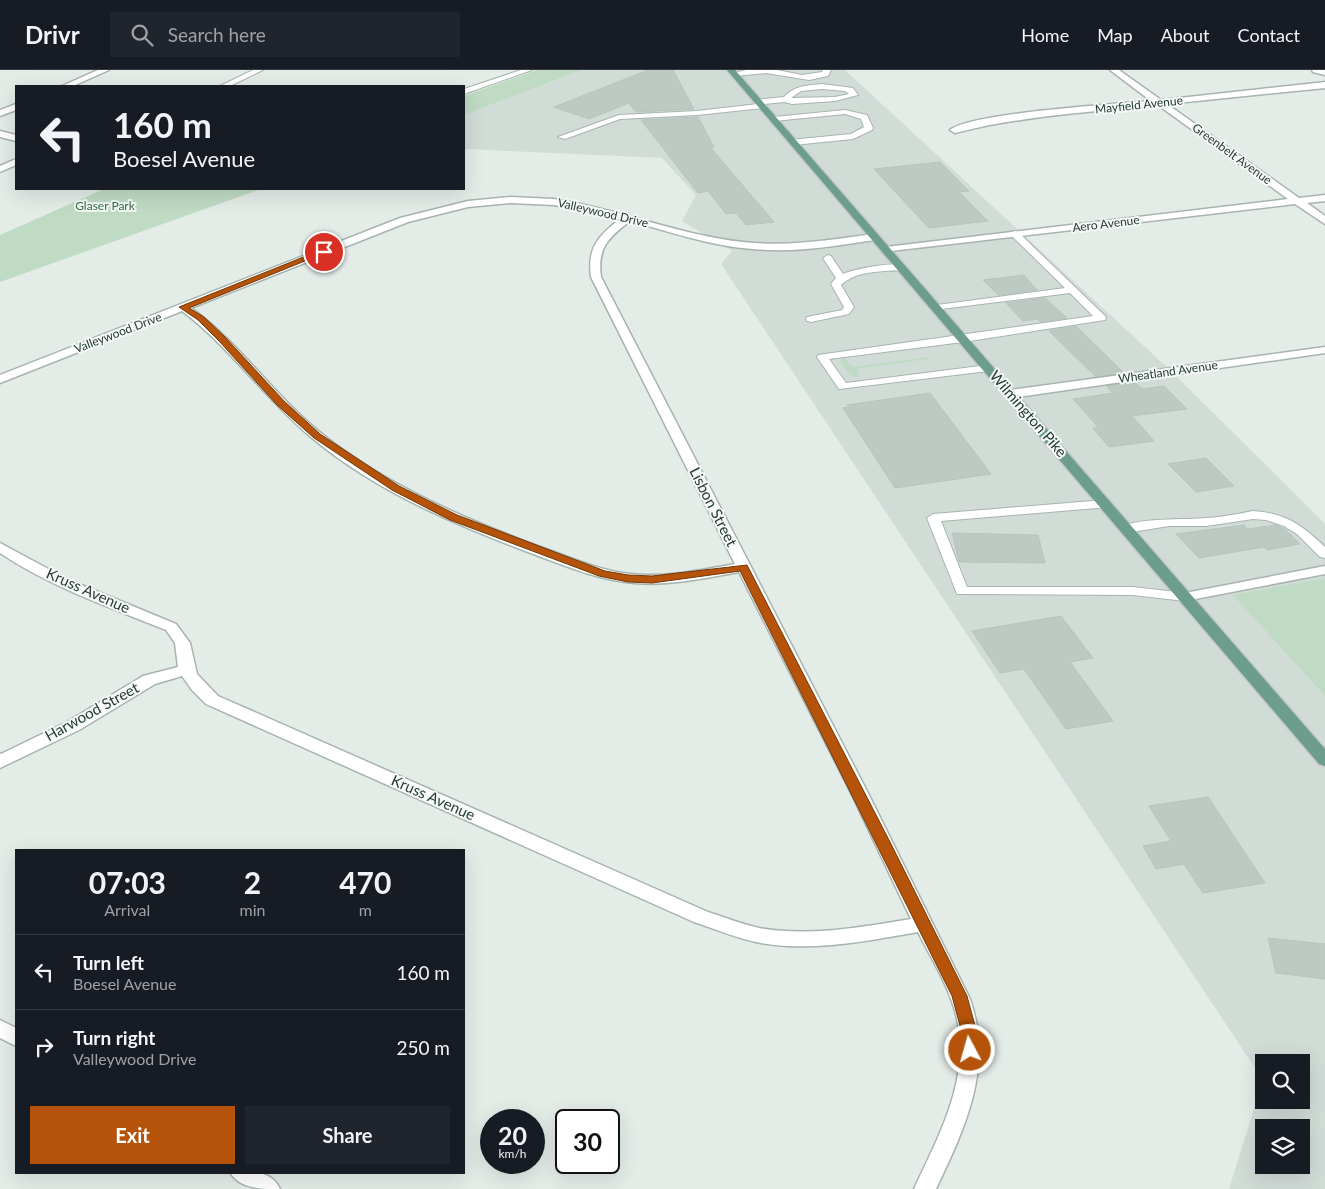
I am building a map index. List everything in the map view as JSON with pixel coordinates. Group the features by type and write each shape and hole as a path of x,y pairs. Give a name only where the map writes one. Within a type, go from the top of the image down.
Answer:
{"main road":[{"name":"Wilmington Pike","path":"732,72 1325,760"}],"street":[{"path":"68,85 106,70"},
{"name":"Greenbelt Avenue","path":"1114,70 1325,221"},
{"path":"1316,70 1325,72"},
{"name":"Mayfield Avenue","path":"955,130 984,122 1325,85"},
{"path":"0,113 15,106"},
{"path":"0,134 15,138"},
{"path":"0,170 15,162"},
{"name":"Aero Avenue","path":"886,250 1325,198"},
{"name":"Valleywood Drive","path":"0,379 404,220 446,207 482,202 522,200 576,206 715,240 759,247 787,247 875,237"},
{"name":"Lisbon Street","path":"628,218 610,232 595,253 594,266 596,277 641,369 884,842 959,996 969,1033 971,1068 964,1102 925,1189"},
{"path":"183,307 201,318 281,403 317,436 395,488 454,518 602,574 652,580 744,568"},
{"name":"Wheatland Avenue","path":"1011,394 1325,350"},
{"name":"Kruss Avenue","path":"0,547 15,558 65,582 171,627 182,637 187,670 195,684 212,700 701,917 759,935 795,940 838,938 923,924"},
{"path":"1185,597 1325,570"},
{"name":"Harwood Street","path":"0,762 19,750 68,729 98,713 132,689 152,679 187,670"},
{"path":"0,1028 15,1037"},
{"path":"244,1174 269,1189"}],"lane":[{"path":"226,85 259,70"},
{"path":"465,92 528,70"},
{"path":"732,72 765,71 800,78 818,77 826,72"},
{"path":"562,137 619,116 698,113 786,99 793,91 833,86 850,90 854,95 801,102 792,102 786,99"},
{"path":"774,119 845,112 864,117 869,128 853,136 793,142"},
{"path":"988,368 843,387 822,357 964,339 1101,318 1015,234"},
{"path":"828,258 841,278"},
{"path":"811,319 845,312 849,307 836,284 841,278 851,273 901,267"},
{"path":"937,308 1072,290"},
{"path":"1105,504 933,518 962,591 1133,591 1185,597"},
{"path":"1126,528 1169,522 1206,522 1253,515 1268,516 1288,522 1301,531 1325,554"}],"shaded area":[{"path":"582,70 845,70 1171,371 1325,524 1325,1189 1229,1189 1255,1106 1255,1109 1310,1109 1310,1054 1255,1054 1255,1068 721,264 732,251 682,221 696,195 662,158 465,149 465,115"}],"green space":[{"path":"537,70 582,70 465,115 465,96"},
{"name":"Glaser Park","path":"102,190 258,190 0,282 0,235"},
{"path":"928,357 927,359 856,369 859,377 853,376 848,372 840,361 844,358 853,367"},
{"path":"1325,578 1325,696 1233,595"}],"building":[{"path":"648,70 673,70 694,109 636,112 629,103 589,119 554,107"},
{"path":"698,117 714,147 711,148 774,222 746,225 736,213 726,214 708,191 698,193 641,120"},
{"path":"940,162 969,191 959,192 988,221 929,228 874,169"},
{"path":"1024,275 1037,290 998,295 983,280"},
{"path":"1045,298 1067,318 1040,322 1038,319 1023,321 1006,303"},
{"path":"1076,326 1124,373 1096,377 1049,331"},
{"path":"1134,382 1142,389 1164,386 1187,409 1132,416 1154,441 1109,447 1093,428 1099,428 1073,399 1113,393 1106,386"},
{"path":"930,393 991,474 895,488 843,408 849,407 847,405"},
{"path":"1206,458 1234,486 1196,492 1168,464"},
{"path":"1244,525 1248,529 1275,525 1285,529 1300,544 1267,550 1264,547 1199,558 1176,534"},
{"path":"952,533 1038,535 1045,563 959,562"},
{"path":"1061,616 1093,658 1070,662 1113,721 1066,729 1024,669 1000,673 972,631"},
{"path":"1208,797 1265,883 1203,893 1184,864 1156,869 1143,846 1171,841 1149,806"},
{"path":"1268,938 1325,944 1325,979 1276,973"}],"route":[{"path":"324,252 183,307 201,318 281,403 317,436 395,488 454,518 602,574 652,580 744,568 884,842 959,996 969,1033 970,1050"}]}
